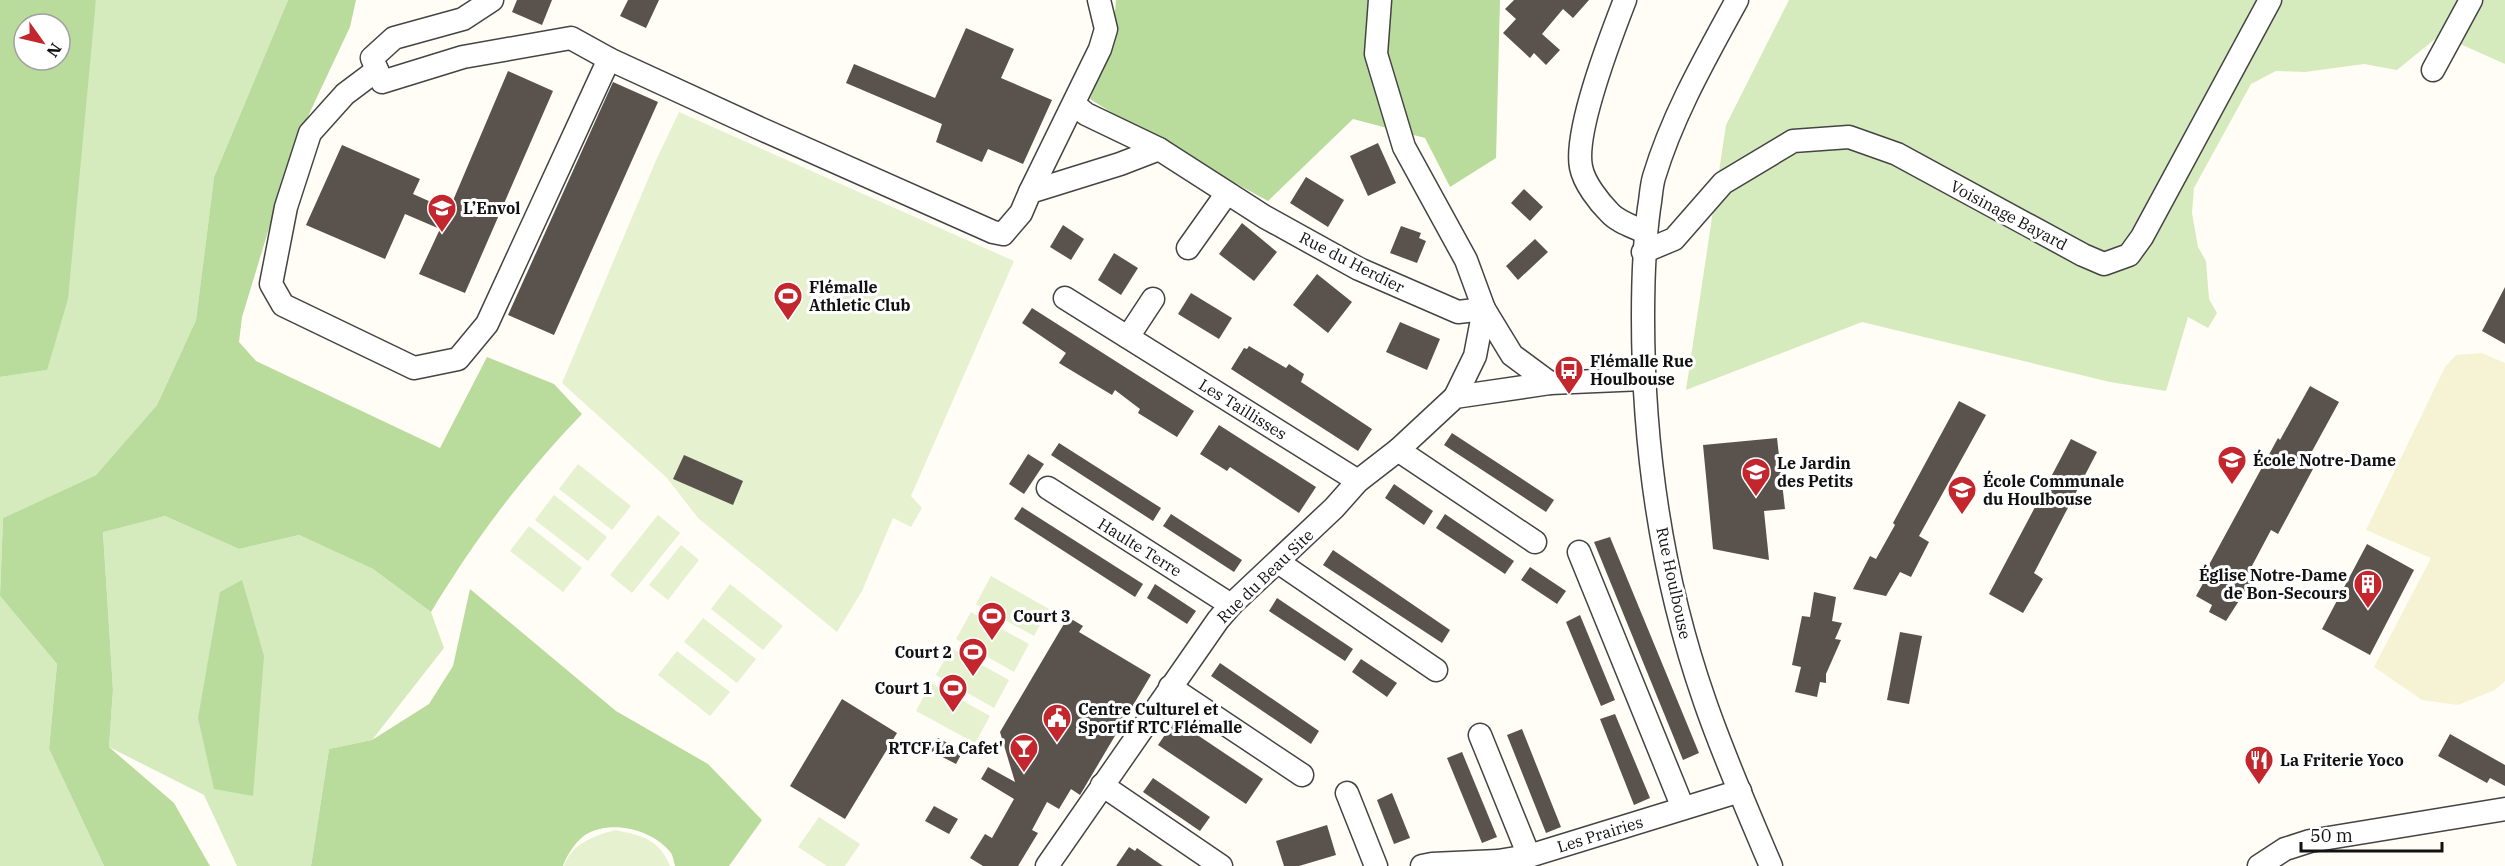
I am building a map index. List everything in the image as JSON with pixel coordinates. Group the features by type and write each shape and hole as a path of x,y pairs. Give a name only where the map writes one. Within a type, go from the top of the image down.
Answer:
{"street":[{"path":"492,0 463,20 394,38 372,58 382,82 463,57 571,38 609,59 993,232 1003,234 1021,213 1100,49 1106,29 1099,0"},
{"path":"1380,0 1376,54 1404,147 1466,260 1484,309 1512,356 1550,383"},
{"path":"1625,0 1611,36 1592,99 1580,148 1581,168 1592,190 1611,215 1644,242"},
{"name":"Rue Houlbouse","path":"1737,0 1690,87 1654,178 1644,242 1643,379 1649,447 1662,536 1680,619 1705,702 1769,861"},
{"name":"Voisinage Bayard","path":"1644,242 1674,239 1723,183 1793,141 1849,137 1897,154 2083,255 2104,264 2128,255 2142,237 2270,0"},
{"path":"2433,70 2471,0"},
{"path":"377,70 345,94 310,133 286,207 271,284 283,305 414,368 458,359 487,324 609,59"},
{"name":"Rue du Herdier","path":"1074,104 1086,114 1160,149 1227,193 1359,269 1458,312 1484,309"},
{"path":"1030,192 1160,149"},
{"path":"1188,248 1227,193"},
{"name":"Les Taillisses","path":"1065,298 1358,481"},
{"path":"1128,337 1153,299"},
{"path":"1484,309 1475,357 1455,397 1398,450 1535,542"},
{"path":"1455,397 1550,383 1643,379"},
{"name":"Rue du Beau Site","path":"1047,866 1170,687 1231,605 1334,508 1358,481 1398,450"},
{"name":"Haulte Terre","path":"1048,488 1231,605"},
{"path":"1579,552 1683,808"},
{"path":"1278,562 1436,670"},
{"path":"1170,687 1302,775"},
{"path":"1480,735 1529,856"},
{"path":"1102,785 1212,860"},
{"name":"Les Prairies","path":"1422,866 1498,861 1529,856 1740,791"},
{"path":"1347,792 1376,866"},
{"path":"2259,866 2285,849 2310,841 2505,808"}],"shaded area":[{"path":"2482,353 2505,363 2505,681 2495,690 2458,705 2422,700 2374,667 2431,558 2366,530 2445,367 2456,355"}],"green space":[{"path":"0,0 96,0 68,299 47,370 0,377"},
{"path":"96,0 288,0 214,177 196,320 157,405 96,475 3,518 0,596 0,377 47,370"},
{"path":"288,0 356,0 350,27 294,146 242,317 239,342 256,361 440,448 487,357 554,384 582,414 501,508 431,612 373,569 299,535 239,549 165,516 103,532 113,690 109,747 174,803 210,866 104,866 49,749 57,664 0,596 3,518 96,475 157,405 196,320 214,177"},
{"path":"1116,0 1500,0 1496,158 1450,187 1425,138 1353,119 1268,201 1147,135 1090,99 1113,36"},
{"path":"1789,0 2505,0 2505,64 2440,35 2397,70 2364,64 2305,72 2276,71 2251,84 2194,188 2192,213 2198,247 2206,261 2209,299 2217,313 2208,328 2188,317 2166,391 2110,382 1862,322 1686,390 1726,125"},
{"name":"Flémalle Athletic Club","path":"679,112 1014,261 911,496 922,508 911,527 893,518 862,591 837,632 698,518 667,478 562,383 657,158"},
{"path":"578,464 631,506 612,530 559,489"},
{"path":"554,495 607,537 588,561 535,520"},
{"path":"658,515 680,533 632,593 610,575"},
{"path":"165,516 239,549 299,535 373,569 431,612 444,648 372,740 329,749 311,866 237,866 204,795 109,747 113,690 103,531"},
{"path":"529,526 582,568 563,592 510,551"},
{"path":"681,545 699,560 668,600 649,585"},
{"path":"991,576 1049,609 1034,636 976,604"},
{"path":"242,580 264,656 253,796 214,789 198,718 220,592"},
{"path":"730,584 783,626 763,650 711,609"},
{"path":"470,589 616,711 708,764 762,820 729,866 675,866 671,853 653,838 631,829 618,827 595,830 585,835 572,849 563,866 311,866 329,749 372,740 429,704 453,666"},
{"path":"0,596 57,664 49,749 104,866 0,866"},
{"name":"Court 3","path":"971,612 1029,644 1014,672 956,639"},
{"path":"703,618 756,659 737,683 684,642"},
{"name":"Court 2","path":"951,648 1009,680 994,708 936,675"},
{"path":"677,651 730,692 710,716 658,675"},
{"name":"Court 1","path":"931,683 990,716 975,743 916,711"},
{"path":"819,817 860,844 845,866 827,866 798,847"},
{"path":"615,830 641,836 655,844 670,866 564,866 578,846"}],"building":[{"path":"517,0 552,0 542,25 512,12"},
{"path":"628,0 659,0 646,28 620,16"},
{"path":"1514,0 1589,0 1573,18 1563,9 1542,34 1560,50 1546,65 1534,53 1530,58 1503,33 1516,19 1505,9"},
{"path":"966,28 1014,49 1001,78 1052,100 1023,164 988,149 982,162 936,142 942,124 846,83 854,64 935,98"},
{"path":"508,71 553,91 465,293 419,274 440,229 405,214 385,259 306,225 342,145 420,179 413,194 449,210"},
{"path":"613,82 658,102 554,335 508,315"},
{"path":"1378,143 1396,183 1368,196 1350,156"},
{"path":"1306,177 1344,200 1328,227 1290,203"},
{"path":"1524,189 1543,207 1530,221 1511,203"},
{"path":"1242,223 1277,252 1254,281 1219,254"},
{"path":"1063,225 1084,239 1071,260 1050,247"},
{"path":"1401,226 1421,233 1419,238 1426,241 1417,263 1390,253"},
{"path":"1535,239 1548,252 1518,280 1506,266"},
{"path":"1114,253 1138,268 1121,295 1098,280"},
{"path":"1317,274 1352,302 1328,333 1293,305"},
{"path":"2505,287 2505,344 2482,331"},
{"path":"1191,293 1232,318 1219,339 1178,314"},
{"path":"1032,308 1194,411 1177,437 1138,413 1140,409 1115,390 1112,395 1059,363 1066,353 1022,323"},
{"path":"1400,322 1440,339 1427,370 1386,352"},
{"path":"1249,346 1286,368 1289,364 1304,374 1301,382 1372,429 1358,451 1231,369 1244,348 1247,349"},
{"path":"2310,386 2339,402 2310,455 2306,466 2313,469 2278,534 2271,530 2245,579 2251,582 2226,621 2209,612 2212,605 2196,596 2207,576 2204,574 2278,438 2280,440"},
{"path":"1959,401 1986,415 1919,536 1929,542 1911,577 1900,572 1886,596 1853,589 1870,556 1876,559"},
{"path":"1219,425 1316,487 1299,513 1230,467 1227,471 1200,454"},
{"path":"1452,433 1554,500 1546,512 1444,445"},
{"name":"Le Jardin des Petits","path":"1777,438 1785,509 1764,511 1769,560 1713,549 1703,445"},
{"path":"2071,439 2097,452 2034,573 2043,579 2023,613 1989,594"},
{"path":"1059,443 1161,508 1153,521 1051,455"},
{"path":"1028,454 1044,464 1024,494 1009,484"},
{"path":"684,455 743,481 733,505 673,479"},
{"path":"1394,484 1433,511 1424,525 1385,498"},
{"path":"1022,507 1143,584 1135,597 1014,519"},
{"path":"1171,514 1242,560 1234,572 1163,526"},
{"path":"1445,514 1514,561 1505,574 1436,528"},
{"path":"1610,537 1699,753 1683,760 1594,542"},
{"name":"Église Notre-Dame de Bon-Secours","path":"2367,544 2414,570 2370,655 2322,629"},
{"path":"1333,550 1450,630 1442,643 1323,565"},
{"path":"1530,567 1566,591 1557,604 1521,580"},
{"path":"1155,584 1196,611 1187,624 1147,598"},
{"path":"1814,592 1836,597 1832,621 1842,623 1835,639 1841,640 1826,674 1826,683 1820,682 1817,697 1795,692 1801,667 1792,665 1802,616 1810,617"},
{"path":"1277,598 1353,649 1345,661 1269,611"},
{"path":"1580,615 1615,700 1601,706 1566,622"},
{"name":"Centre Culturel et Sportif RTC Flémalle","path":"1068,617 1083,626 1079,632 1151,675 1080,795 1071,789 1059,809 1047,802 1032,830 1038,833 1018,866 983,866 970,858 985,834 992,838 1014,799 981,779 988,767 1015,782 1000,732"},
{"path":"1900,632 1922,636 1909,704 1887,700"},
{"path":"1361,659 1397,683 1387,697 1352,672"},
{"path":"1220,663 1319,731 1311,744 1211,676"},
{"path":"842,699 897,733 845,819 790,786"},
{"path":"1615,714 1650,798 1634,805 1600,719"},
{"path":"1175,720 1263,779 1246,804 1158,745"},
{"path":"1522,729 1561,827 1546,833 1507,735"},
{"path":"2450,734 2505,765 2505,786 2490,778 2487,783 2438,756"},
{"path":"938,738 963,751 956,764 931,751"},
{"path":"1462,752 1497,837 1482,843 1447,758"},
{"path":"1153,778 1210,817 1200,831 1143,792"},
{"path":"1392,793 1410,838 1394,844 1377,800"},
{"path":"934,806 958,819 949,834 925,821"},
{"path":"1327,825 1336,855 1299,866 1284,866 1276,841"},
{"path":"1129,847 1135,851 1137,848 1163,866 1116,866"}],"place":[{"name":"L’Envol","path":"442,234"},
{"name":"Flémalle Athletic Club","path":"788,322"},
{"name":"Flémalle Rue Houlbouse","path":"1569,396"},
{"name":"École Notre-Dame","path":"2232,486"},
{"name":"Le Jardin des Petits","path":"1756,498"},
{"name":"École Communale du Houlbouse","path":"1962,516"},
{"name":"Église Notre-Dame de Bon-Secours","path":"2368,610"},
{"name":"Court 3","path":"992,642"},
{"name":"Court 2","path":"973,678"},
{"name":"Court 1","path":"953,714"},
{"name":"Centre Culturel et Sportif RTC Flémalle","path":"1057,744"},
{"name":"RTCF La Cafet'","path":"1024,774"},
{"name":"La Friterie Yoco","path":"2259,786"}]}
